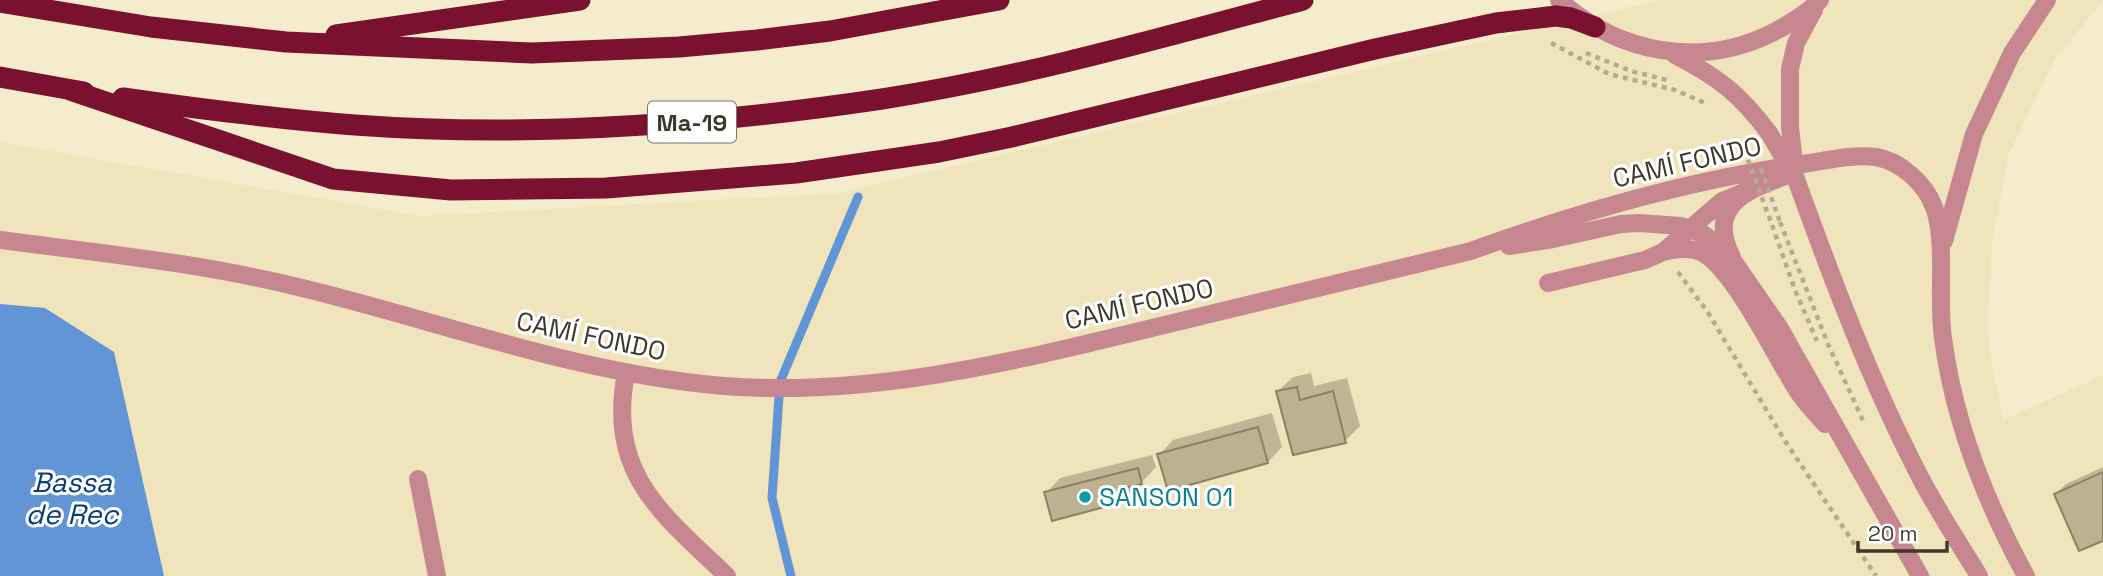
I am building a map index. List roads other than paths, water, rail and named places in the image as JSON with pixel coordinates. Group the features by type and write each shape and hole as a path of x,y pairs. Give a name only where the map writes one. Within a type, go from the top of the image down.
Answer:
{"highway":[{"path":"286,42 580,0"},
{"path":"0,2 151,27 286,42 532,53 679,47 830,31 999,0"},
{"name":"Ma-19","path":"0,77 212,110 356,125 505,130 583,129 736,118 811,109 956,85 1034,69 1303,0"},
{"path":"70,90 333,179 451,190 606,188 796,173 939,152 1012,137 1375,49 1528,19 1556,16 1571,18 1595,27"}],"street":[{"path":"1559,0 1595,27 1640,47 1669,52 1705,53 1758,40 1790,24 1819,2"},
{"path":"2026,576 1977,475 1961,428 1942,338 1940,258 1974,134 2012,53 2047,0"},
{"path":"1796,179 1790,127 1790,82 1796,43 1819,2"},
{"path":"1669,52 1710,73 1724,84 1751,109 1769,133 1796,179 1838,291 1919,476 1979,576"},
{"name":"CAMÍ FONDO","path":"0,240 241,274 344,299 523,350 626,373 726,386 859,386 984,367 1471,251 1548,223 1740,173 1854,156 1877,158 1896,165 1922,187 1933,205 1938,224 1940,258"},
{"path":"1548,283 1645,260 1663,251 1722,201 1826,161"},
{"path":"1734,262 1722,229 1727,214 1749,190"},
{"path":"1471,251 1553,239 1621,224 1662,223 1703,233 1734,262 1779,327 1920,576"},
{"path":"1663,251 1687,248 1701,252 1721,269 1751,312 1798,393 1849,451"},
{"path":"626,373 621,400 627,447 638,480 645,492 680,530 727,576"},
{"path":"418,479 437,576"}],"water":[{"name":"Bassa de Rec","path":"0,304 45,308 114,352 164,576 0,576"}],"waterway":[{"path":"791,576 772,498 780,382 858,197"}],"place":[{"name":"SANSON 01","path":"1085,497"}]}
